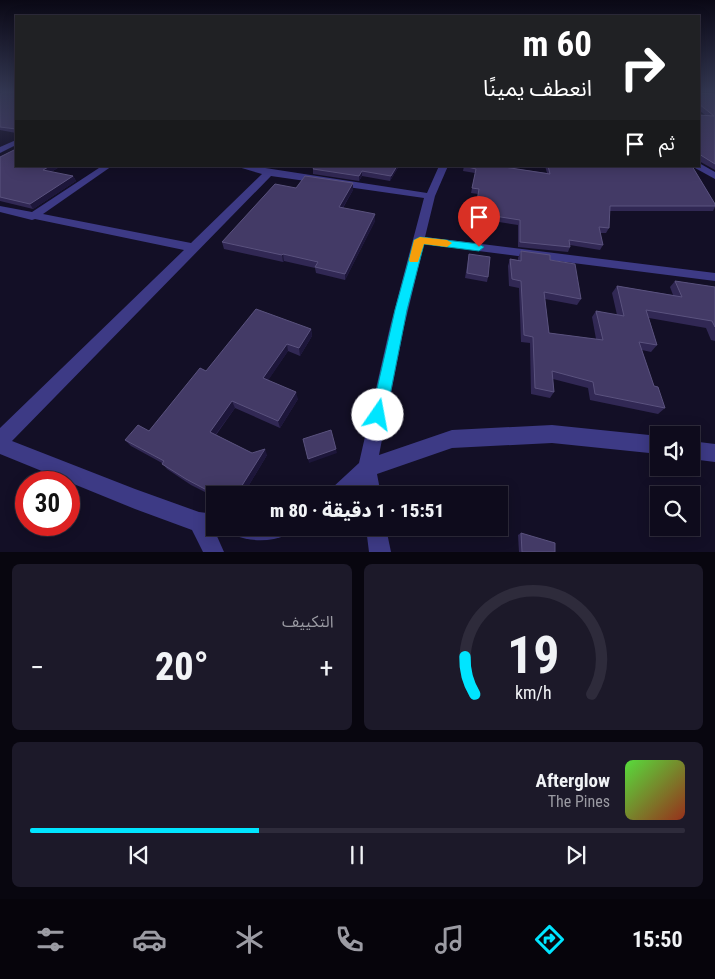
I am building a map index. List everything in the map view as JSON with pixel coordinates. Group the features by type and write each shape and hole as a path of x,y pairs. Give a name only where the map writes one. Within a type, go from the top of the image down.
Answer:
{"street":[{"path":"0,150 15,142"},
{"path":"32,217 107,167"},
{"path":"243,167 269,173 430,196"},
{"path":"370,486 367,468 397,327 430,196 444,167"},
{"path":"700,167 715,176"},
{"path":"0,440 269,173"},
{"path":"0,209 32,217 195,248"},
{"path":"420,240 715,277"},
{"path":"348,486 367,468 452,439 552,434 650,444"},
{"path":"0,445 136,499 206,523"},
{"path":"700,451 715,453"},
{"path":"210,536 214,552"},
{"path":"377,536 380,552"}],"building":[{"path":"0,118 15,118 15,129 0,127"},
{"path":"700,118 715,118 715,164 700,155"},
{"path":"15,150 15,167 48,167 43,170 73,176 30,204 0,197 0,157"},
{"path":"314,167 396,167 391,176 362,171 359,176 313,169"},
{"path":"468,167 504,167 550,174 548,167 693,167 715,206 610,206 609,228 599,227 603,245 569,240 570,247 520,242 520,220 475,213 479,189 472,188 476,169"},
{"path":"305,176 353,183 339,207 375,214 345,274 315,267 318,262 222,242 275,184 296,188"},
{"path":"521,251 550,255 550,260 575,264 581,299 544,292 549,333 603,340 596,311 624,316 617,286 682,297 675,281 715,287 715,327 712,321 646,310 657,345 639,342 654,386 658,387 665,408 595,394 593,382 552,371 554,392 535,388 533,337 524,335 521,281 512,279 510,259 521,261"},
{"path":"469,254 490,257 488,277 467,273"},
{"path":"256,309 311,329 299,348 287,344 263,378 296,392 278,421 232,401 210,432 252,453 265,449 242,486 206,486 206,490 162,464 164,461 125,440 138,425 149,431 200,368 206,371"},
{"path":"331,430 336,449 308,459 303,439"},
{"path":"521,533 555,543 555,552 522,552"}],"slow traffic":[{"path":"414,260 420,240 447,243"}],"route":[{"path":"378,415 409,276 420,240 479,247"}]}
